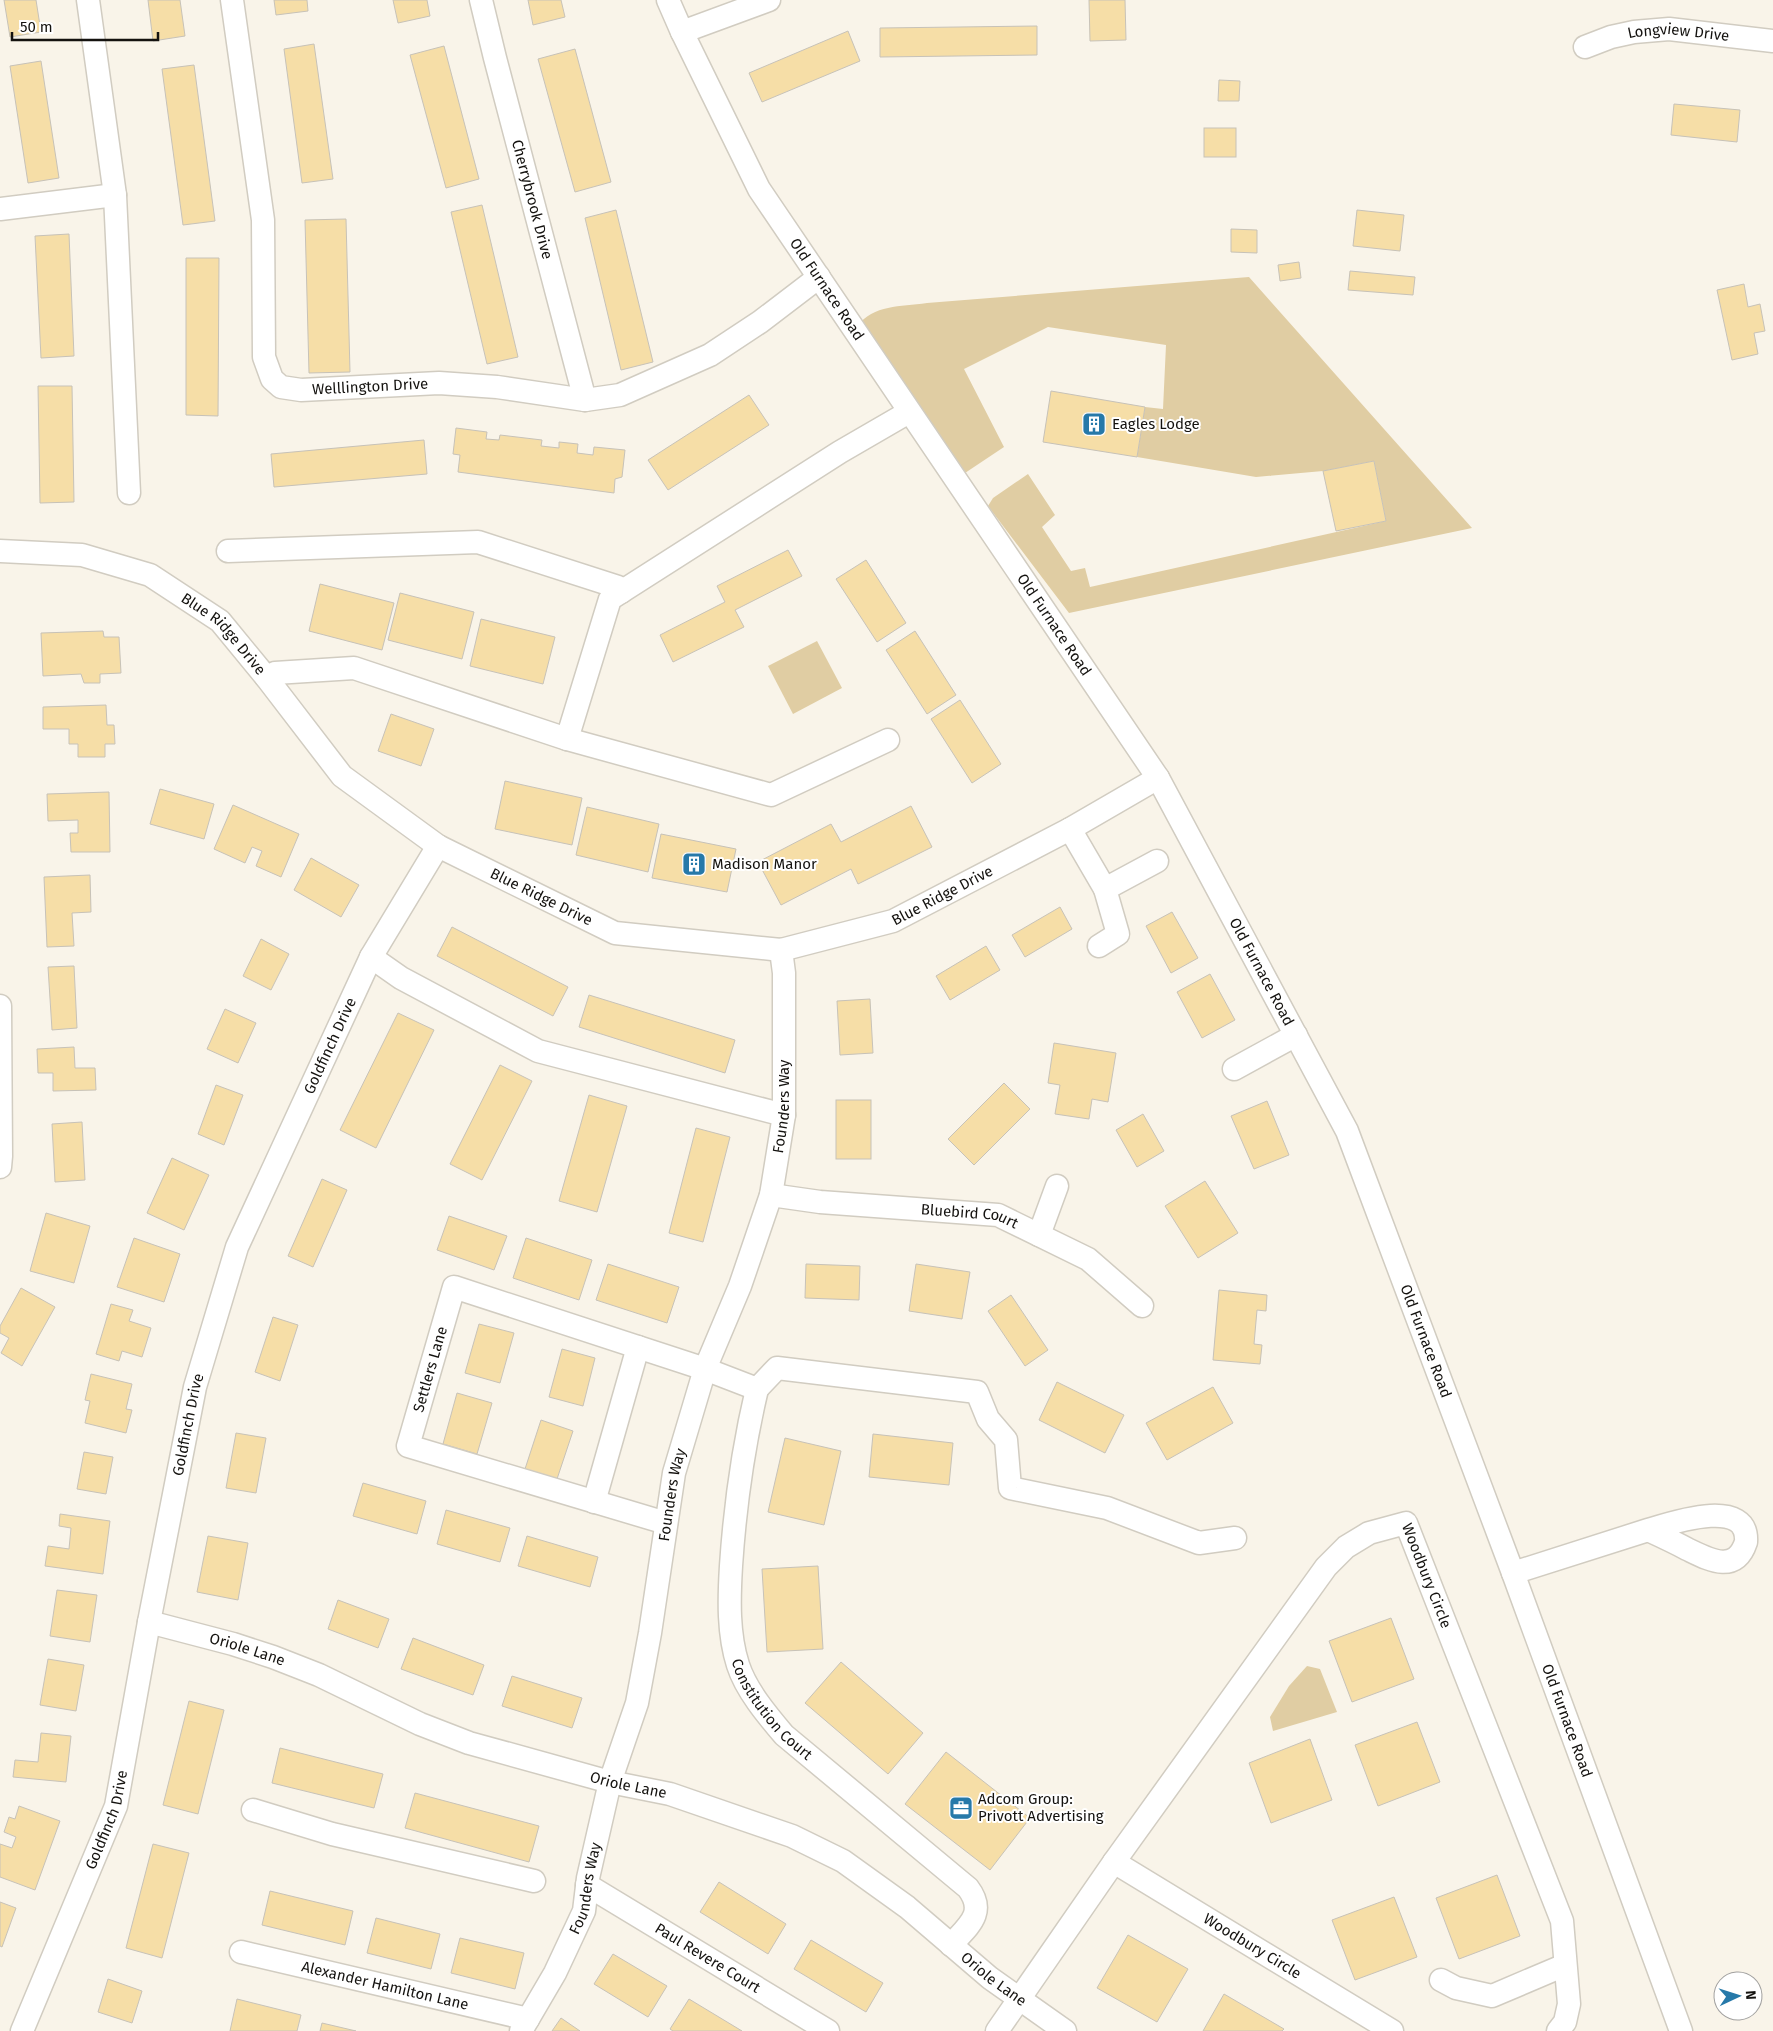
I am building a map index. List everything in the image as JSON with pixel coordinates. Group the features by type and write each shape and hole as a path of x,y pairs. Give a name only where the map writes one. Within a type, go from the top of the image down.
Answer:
{"street":[{"path":"88,0 114,196 128,493"},
{"name":"Welllington Drive","path":"232,0 263,220 264,357 272,379 282,387 301,390 439,383 497,387 586,400 620,395 710,356 819,278"},
{"name":"Cherrybrook Drive","path":"481,0 586,400"},
{"name":"Old Furnace Road","path":"668,0 759,189 1158,778 1347,1131 1513,1573 1681,2031"},
{"path":"682,32 770,0"},
{"name":"Longview Drive","path":"1585,47 1611,37 1634,32 1669,29 1773,41"},
{"path":"0,209 114,196"},
{"path":"567,739 610,599 840,452 909,412"},
{"path":"228,551 478,542 618,587 622,592"},
{"name":"Blue Ridge Drive","path":"0,551 82,555 150,575 220,621 266,676 342,776 438,846 615,933 781,950 893,921 1070,829 1158,778"},
{"path":"266,676 275,673 354,668 567,739 771,795 888,740"},
{"path":"1070,829 1105,889 1118,934 1099,946"},
{"name":"Goldfinch Drive","path":"22,2031 116,1806 149,1622 195,1387 238,1248 371,957 438,846"},
{"path":"1105,889 1157,861"},
{"name":"Founders Way","path":"524,2025 555,1973 584,1911 587,1885 610,1782 638,1703 674,1473 704,1369 740,1286 771,1195 784,1115 784,974 781,950"},
{"path":"371,957 401,978 538,1051 784,1115"},
{"path":"0,1006 0,1160"},
{"path":"1234,1069 1296,1035"},
{"path":"1039,1235 1057,1186"},
{"name":"Bluebird Court","path":"771,1195 820,1202 998,1215 1088,1259 1142,1306"},
{"name":"Settlers Lane","path":"666,1523 408,1446 454,1287 704,1369 757,1389"},
{"path":"594,1502 638,1347"},
{"path":"757,1389 777,1368 977,1392 988,1418 1006,1440 1010,1488 1107,1508 1199,1543 1235,1538"},
{"name":"Constitution Court","path":"757,1389 744,1444 732,1542 730,1614 733,1645 738,1667 760,1704 784,1735 968,1888 976,1902 975,1916 951,1945"},
{"name":"Woodbury Circle","path":"997,2031 1114,1862 1326,1567 1346,1546 1369,1533 1406,1522 1562,1921 1569,2004 1564,2022 1558,2031"},
{"path":"1513,1573 1648,1530"},
{"name":"Oriole Lane","path":"149,1622 273,1656 319,1675 412,1720 469,1743 610,1782 670,1794 792,1836 842,1861 907,1907 990,1978 1065,2031"},
{"path":"253,1810 332,1834 534,1881"},
{"name":"Woodbury Circle","path":"1114,1862 1392,2031"},
{"name":"Paul Revere Court","path":"587,1885 828,2031"},
{"name":"Alexander Hamilton Lane","path":"241,1952 524,2025"},
{"path":"1441,1980 1456,1988 1492,1996 1565,1965"}],"shaded area":[{"path":"1249,277 1472,528 1069,613 988,506 993,498 1028,474 1055,515 1042,527 1071,571 1085,568 1090,587 1386,521 1374,461 1323,471 1256,477 1137,457 1145,407 1163,409 1166,345 1048,327 964,369 1004,447 965,473 856,327 871,314 897,306"},
{"path":"817,641 842,688 793,714 768,666"},
{"path":"1307,1666 1320,1669 1337,1712 1273,1731 1270,1717 1289,1686"}],"building":[{"path":"4,0 36,0 41,32 10,37"},
{"path":"148,0 180,0 185,36 153,41"},
{"path":"274,0 307,0 308,11 276,15"},
{"path":"393,0 427,0 430,16 398,23"},
{"path":"528,0 561,0 565,17 533,25"},
{"path":"1089,0 1125,0 1126,40 1090,41"},
{"path":"1037,26 1037,55 880,57 880,28"},
{"path":"848,31 860,61 762,102 749,73"},
{"path":"314,44 333,179 302,183 284,49"},
{"path":"444,46 479,179 446,188 410,55"},
{"path":"575,49 611,182 575,192 538,59"},
{"path":"41,61 59,178 28,183 10,66"},
{"path":"194,65 215,221 183,225 162,69"},
{"path":"1219,80 1240,81 1239,101 1218,101"},
{"path":"1674,104 1740,110 1737,142 1671,135"},
{"path":"1204,128 1236,128 1236,157 1204,157"},
{"path":"482,205 518,357 487,364 451,212"},
{"path":"616,210 653,362 621,370 585,218"},
{"path":"1357,210 1404,215 1400,251 1353,246"},
{"path":"346,219 350,372 309,373 305,220"},
{"path":"1231,229 1257,230 1257,253 1231,252"},
{"path":"69,234 74,356 41,358 35,236"},
{"path":"186,258 219,258 218,416 186,415"},
{"path":"1299,262 1301,278 1280,281 1278,265"},
{"path":"1350,271 1415,277 1413,295 1348,290"},
{"path":"1744,284 1748,307 1760,304 1765,331 1754,333 1758,354 1732,360 1717,290"},
{"path":"38,386 72,386 74,502 40,503"},
{"name":"Eagles Lodge","path":"1051,391 1145,407 1137,457 1043,442"},
{"path":"749,395 769,425 668,490 648,460"},
{"path":"456,428 487,432 486,439 499,440 500,435 542,440 541,446 559,448 559,442 578,444 577,453 593,455 594,447 625,450 622,477 615,479 614,493 458,472 460,455 453,454"},
{"path":"424,440 427,474 274,487 271,454"},
{"path":"1374,461 1386,521 1336,531 1323,471"},
{"path":"788,550 802,576 735,610 744,627 673,662 660,635 725,602 717,586"},
{"path":"866,560 906,623 877,642 836,579"},
{"path":"320,584 394,603 382,650 309,631"},
{"path":"400,593 474,612 462,659 388,640"},
{"path":"481,619 555,637 543,684 470,666"},
{"path":"103,631 104,637 119,637 121,673 100,674 100,683 84,683 81,674 43,676 41,633"},
{"path":"915,631 956,695 927,714 886,650"},
{"path":"960,700 1001,764 972,783 931,719"},
{"path":"106,705 107,725 114,725 115,744 105,744 105,757 78,757 78,744 69,744 69,729 43,729 43,707"},
{"path":"391,714 434,729 421,766 378,751"},
{"path":"505,781 582,798 572,845 495,829"},
{"path":"160,789 214,804 204,839 150,824"},
{"path":"109,792 110,852 71,852 70,833 78,833 78,820 48,821 47,794"},
{"path":"233,805 299,834 281,877 256,866 262,851 252,847 245,863 214,849"},
{"path":"911,806 932,847 858,884 851,869 781,905 758,862 831,824 841,842"},
{"path":"587,807 659,824 648,872 576,855"},
{"name":"Madison Manor","path":"661,834 736,849 727,892 652,878"},
{"path":"311,858 359,885 341,917 294,890"},
{"path":"90,875 91,912 72,913 74,946 47,947 44,877"},
{"path":"1060,907 1072,929 1025,957 1012,935"},
{"path":"1172,912 1198,958 1171,973 1146,926"},
{"path":"452,927 568,987 553,1016 437,956"},
{"path":"261,939 289,954 271,990 243,976"},
{"path":"986,946 1000,970 950,1000 936,976"},
{"path":"74,966 77,1028 52,1030 48,967"},
{"path":"1210,974 1235,1020 1202,1038 1177,992"},
{"path":"589,995 735,1040 725,1073 579,1027"},
{"path":"870,999 873,1053 840,1055 837,1001"},
{"path":"225,1009 256,1023 238,1063 207,1049"},
{"path":"398,1013 434,1030 376,1148 340,1130"},
{"path":"1054,1043 1116,1053 1108,1102 1092,1099 1089,1119 1055,1114 1060,1085 1048,1083"},
{"path":"74,1047 75,1068 95,1068 96,1090 53,1091 53,1073 38,1073 37,1049"},
{"path":"500,1065 532,1081 482,1180 450,1164"},
{"path":"1004,1083 1030,1109 974,1165 948,1139"},
{"path":"216,1085 243,1095 224,1145 198,1134"},
{"path":"589,1095 627,1106 597,1212 559,1201"},
{"path":"836,1100 871,1100 871,1159 836,1159"},
{"path":"1267,1101 1289,1155 1254,1169 1231,1116"},
{"path":"1143,1114 1164,1151 1137,1167 1116,1130"},
{"path":"82,1122 85,1180 55,1182 52,1124"},
{"path":"696,1128 730,1137 703,1242 669,1233"},
{"path":"172,1158 209,1175 184,1230 147,1213"},
{"path":"322,1179 347,1190 313,1267 288,1256"},
{"path":"1205,1181 1238,1233 1198,1258 1165,1206"},
{"path":"46,1213 90,1226 74,1283 30,1271"},
{"path":"449,1216 507,1236 494,1270 437,1250"},
{"path":"134,1238 180,1254 164,1302 117,1287"},
{"path":"526,1238 592,1260 579,1300 513,1278"},
{"path":"608,1264 679,1287 667,1323 596,1300"},
{"path":"806,1264 860,1266 859,1300 805,1298"},
{"path":"916,1264 970,1272 962,1319 909,1311"},
{"path":"21,1288 55,1307 22,1366 1,1353 9,1338 0,1333 0,1326"},
{"path":"1219,1290 1267,1295 1266,1311 1257,1310 1254,1344 1262,1345 1260,1364 1213,1360"},
{"path":"1011,1295 1048,1350 1025,1366 988,1311"},
{"path":"111,1304 133,1310 129,1321 151,1328 142,1357 122,1351 119,1361 96,1354"},
{"path":"273,1317 298,1325 280,1381 255,1372"},
{"path":"479,1324 514,1333 500,1383 465,1373"},
{"path":"562,1349 595,1358 583,1406 549,1397"},
{"path":"91,1374 132,1384 126,1409 132,1410 126,1433 85,1423 90,1401 85,1400"},
{"path":"1057,1382 1124,1415 1105,1453 1039,1420"},
{"path":"1213,1387 1233,1423 1167,1460 1146,1423"},
{"path":"457,1393 492,1403 477,1454 443,1444"},
{"path":"541,1420 573,1431 557,1479 525,1469"},
{"path":"236,1433 266,1438 256,1493 226,1488"},
{"path":"873,1434 953,1443 949,1485 869,1477"},
{"path":"785,1438 841,1451 824,1525 768,1512"},
{"path":"84,1452 113,1457 106,1494 77,1489"},
{"path":"363,1483 426,1501 417,1534 353,1516"},
{"path":"446,1510 510,1528 500,1562 437,1544"},
{"path":"60,1514 110,1521 103,1574 45,1566 48,1546 69,1549 71,1528 59,1526"},
{"path":"208,1536 248,1543 238,1600 197,1592"},
{"path":"527,1536 598,1557 590,1587 518,1566"},
{"path":"818,1566 823,1649 767,1652 762,1569"},
{"path":"57,1590 97,1595 90,1642 50,1636"},
{"path":"338,1600 389,1619 378,1648 328,1629"},
{"path":"1391,1618 1414,1679 1352,1702 1329,1641"},
{"path":"413,1638 484,1665 473,1695 401,1669"},
{"path":"48,1659 84,1665 76,1711 40,1705"},
{"path":"841,1662 923,1733 888,1774 805,1703"},
{"path":"512,1676 582,1698 572,1728 502,1706"},
{"path":"189,1701 224,1710 198,1814 163,1805"},
{"path":"1417,1722 1440,1782 1378,1806 1355,1745"},
{"path":"41,1733 71,1736 66,1782 13,1777 15,1760 38,1762"},
{"path":"1310,1739 1332,1800 1271,1823 1249,1763"},
{"path":"280,1748 383,1774 374,1808 272,1783"},
{"path":"946,1752 1030,1818 990,1870 905,1804"},
{"path":"415,1793 539,1826 529,1862 405,1828"},
{"path":"19,1806 60,1821 35,1890 0,1877 0,1844 12,1848 16,1837 4,1832 9,1817 15,1819"},
{"path":"153,1844 189,1853 162,1958 126,1948"},
{"path":"1497,1875 1520,1936 1459,1959 1436,1898"},
{"path":"719,1882 786,1924 768,1954 700,1912"},
{"path":"270,1891 353,1911 345,1945 262,1925"},
{"path":"1394,1897 1417,1957 1355,1980 1332,1920"},
{"path":"0,1902 16,1908 2,1947 0,1946"},
{"path":"376,1918 440,1934 431,1969 367,1953"},
{"path":"1128,1935 1188,1969 1157,2022 1097,1988"},
{"path":"460,1938 524,1953 515,1989 451,1973"},
{"path":"811,1940 883,1983 866,2012 794,1969"},
{"path":"613,1954 667,1986 648,2017 594,1984"},
{"path":"108,1979 142,1991 132,2023 98,2012"},
{"path":"1224,1994 1284,2029 1282,2031 1203,2031"},
{"path":"237,1999 301,2015 297,2031 230,2031"},
{"path":"689,1999 742,2031 673,2031 670,2029"},
{"path":"561,2018 580,2031 552,2031"},
{"path":"322,2023 356,2031 320,2031"}],"place":[{"name":"Eagles Lodge","path":"1094,424"},
{"name":"Madison Manor","path":"694,864"},
{"name":"Adcom Group: Privott Advertising","path":"961,1808"}]}
